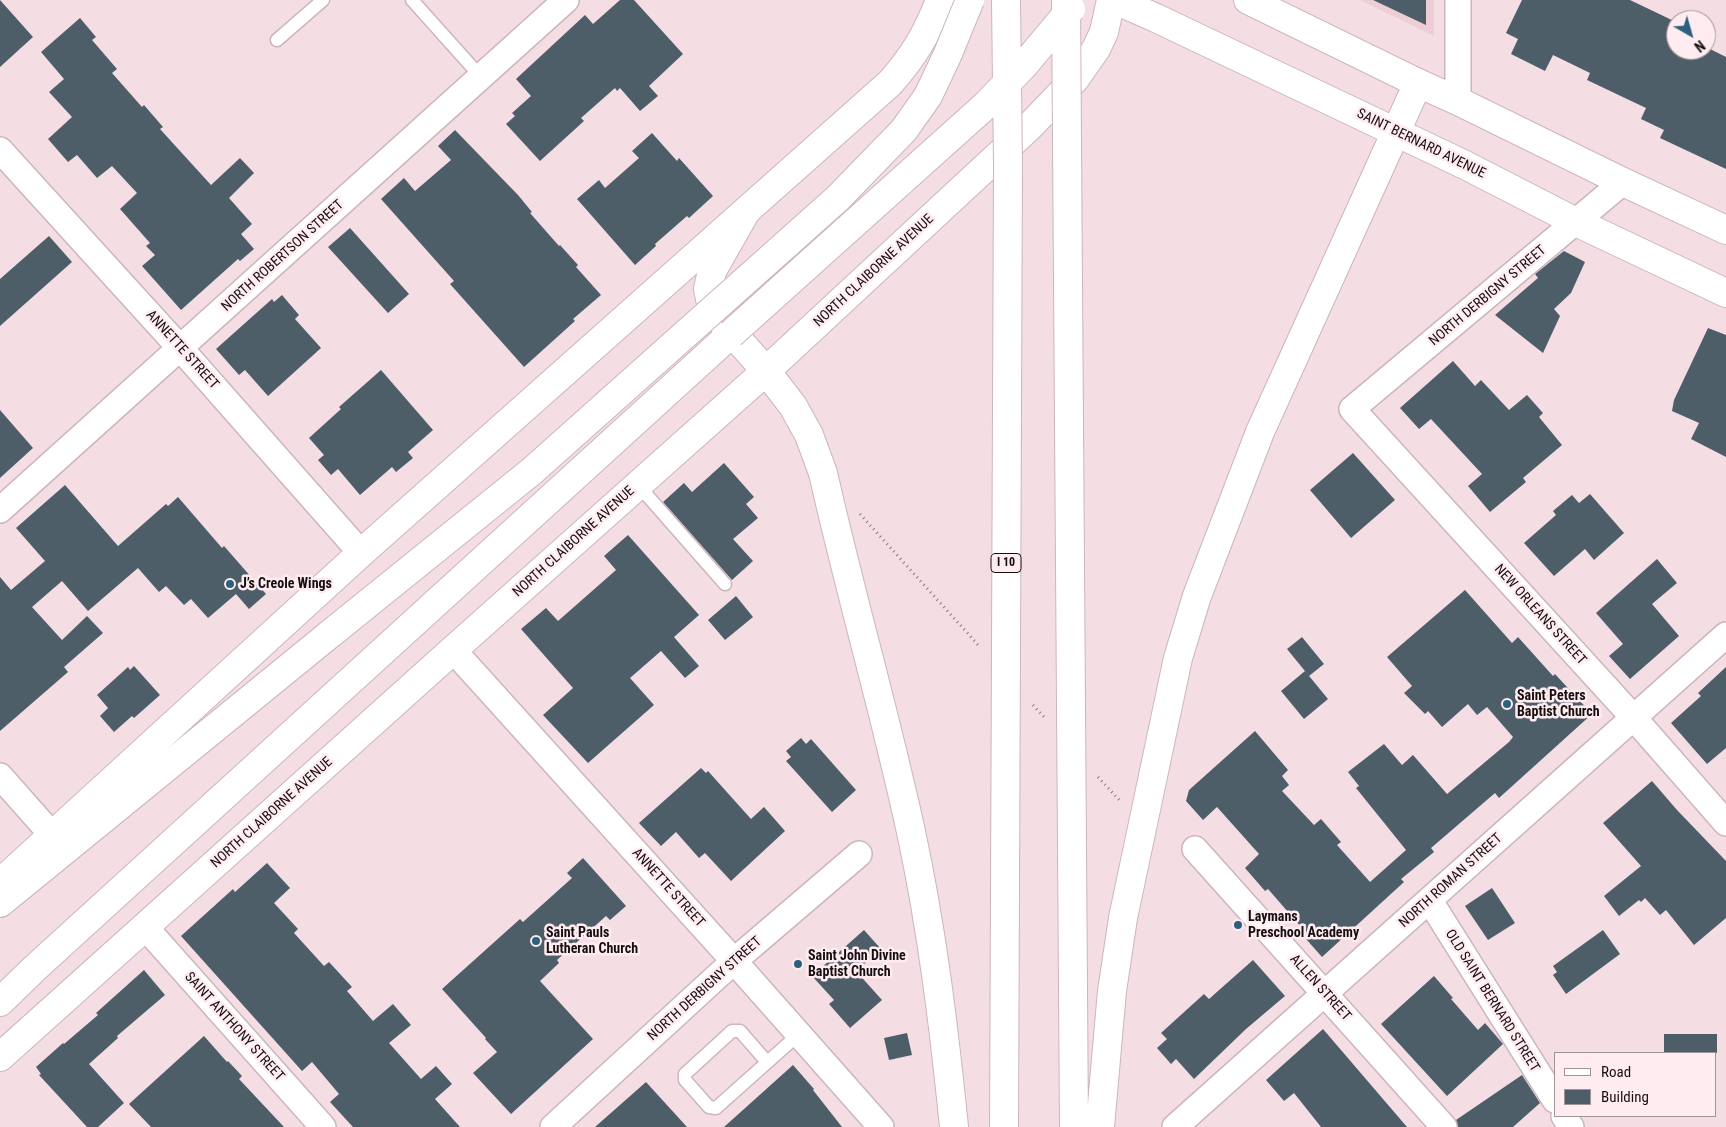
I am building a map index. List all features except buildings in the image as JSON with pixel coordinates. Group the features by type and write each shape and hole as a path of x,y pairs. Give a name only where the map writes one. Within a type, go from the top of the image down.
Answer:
{"main road":[{"path":"0,883 361,553 890,83 909,62 924,39 940,0"},
{"path":"0,903 532,471 838,198 904,130 928,96 970,0"},
{"name":"I 10","path":"1004,1127 1008,185 1006,0"},
{"path":"1066,0 1074,1127"},
{"path":"0,1002 731,334 986,105 1025,64 1078,0"},
{"name":"SAINT BERNARD AVENUE","path":"1113,0 1165,22 1396,132 1576,222 1726,293"},
{"name":"NORTH CLAIBORNE AVENUE","path":"0,1057 766,371 1029,127 1075,79 1096,49 1104,32 1113,0"},
{"path":"1248,0 1726,230"},
{"path":"1100,1127 1112,991 1122,918 1178,658 1197,596 1260,432 1418,83"},
{"path":"745,213 712,271 708,289 710,299 717,316 766,371 793,406 809,435 823,473 884,715 911,833 933,949 954,1127"}],"street":[{"name":"NORTH ROBERTSON STREET","path":"0,510 566,0"},
{"path":"1458,0 1458,100"},
{"name":"ANNETTE STREET","path":"0,150 361,553"},
{"name":"NORTH DERBIGNY STREET","path":"1352,409 1623,182"},
{"name":"NEW ORLEANS STREET","path":"1352,409 1633,717 1726,823"},
{"name":"NORTH ROMAN STREET","path":"1176,1127 1726,635"},
{"name":"ANNETTE STREET","path":"453,650 881,1127"},
{"path":"0,776 53,836"},
{"name":"ALLEN STREET","path":"1195,850 1444,1127"},
{"name":"NORTH DERBIGNY STREET","path":"553,1127 734,961 859,854"},
{"name":"OLD SAINT BERNARD STREET","path":"1430,901 1554,1098"},
{"name":"SAINT ANTHONY STREET","path":"146,927 323,1127"}],"lane":[{"path":"277,40 323,0"},
{"path":"412,0 481,77"},
{"path":"638,485 725,584"},
{"path":"767,1062 740,1031 732,1031 685,1074 685,1080 708,1107 716,1108 799,1034"}],"shaded area":[{"path":"1360,0 1434,0 1434,36"}],"place":[{"name":"J’s Creole Wings","path":"230,584"},
{"name":"Saint Peters Baptist Church","path":"1507,704"},
{"name":"Laymans Preschool Academy","path":"1238,925"},
{"name":"Saint Pauls Lutheran Church","path":"536,941"},
{"name":"Saint John Divine Baptist Church","path":"798,964"}]}
